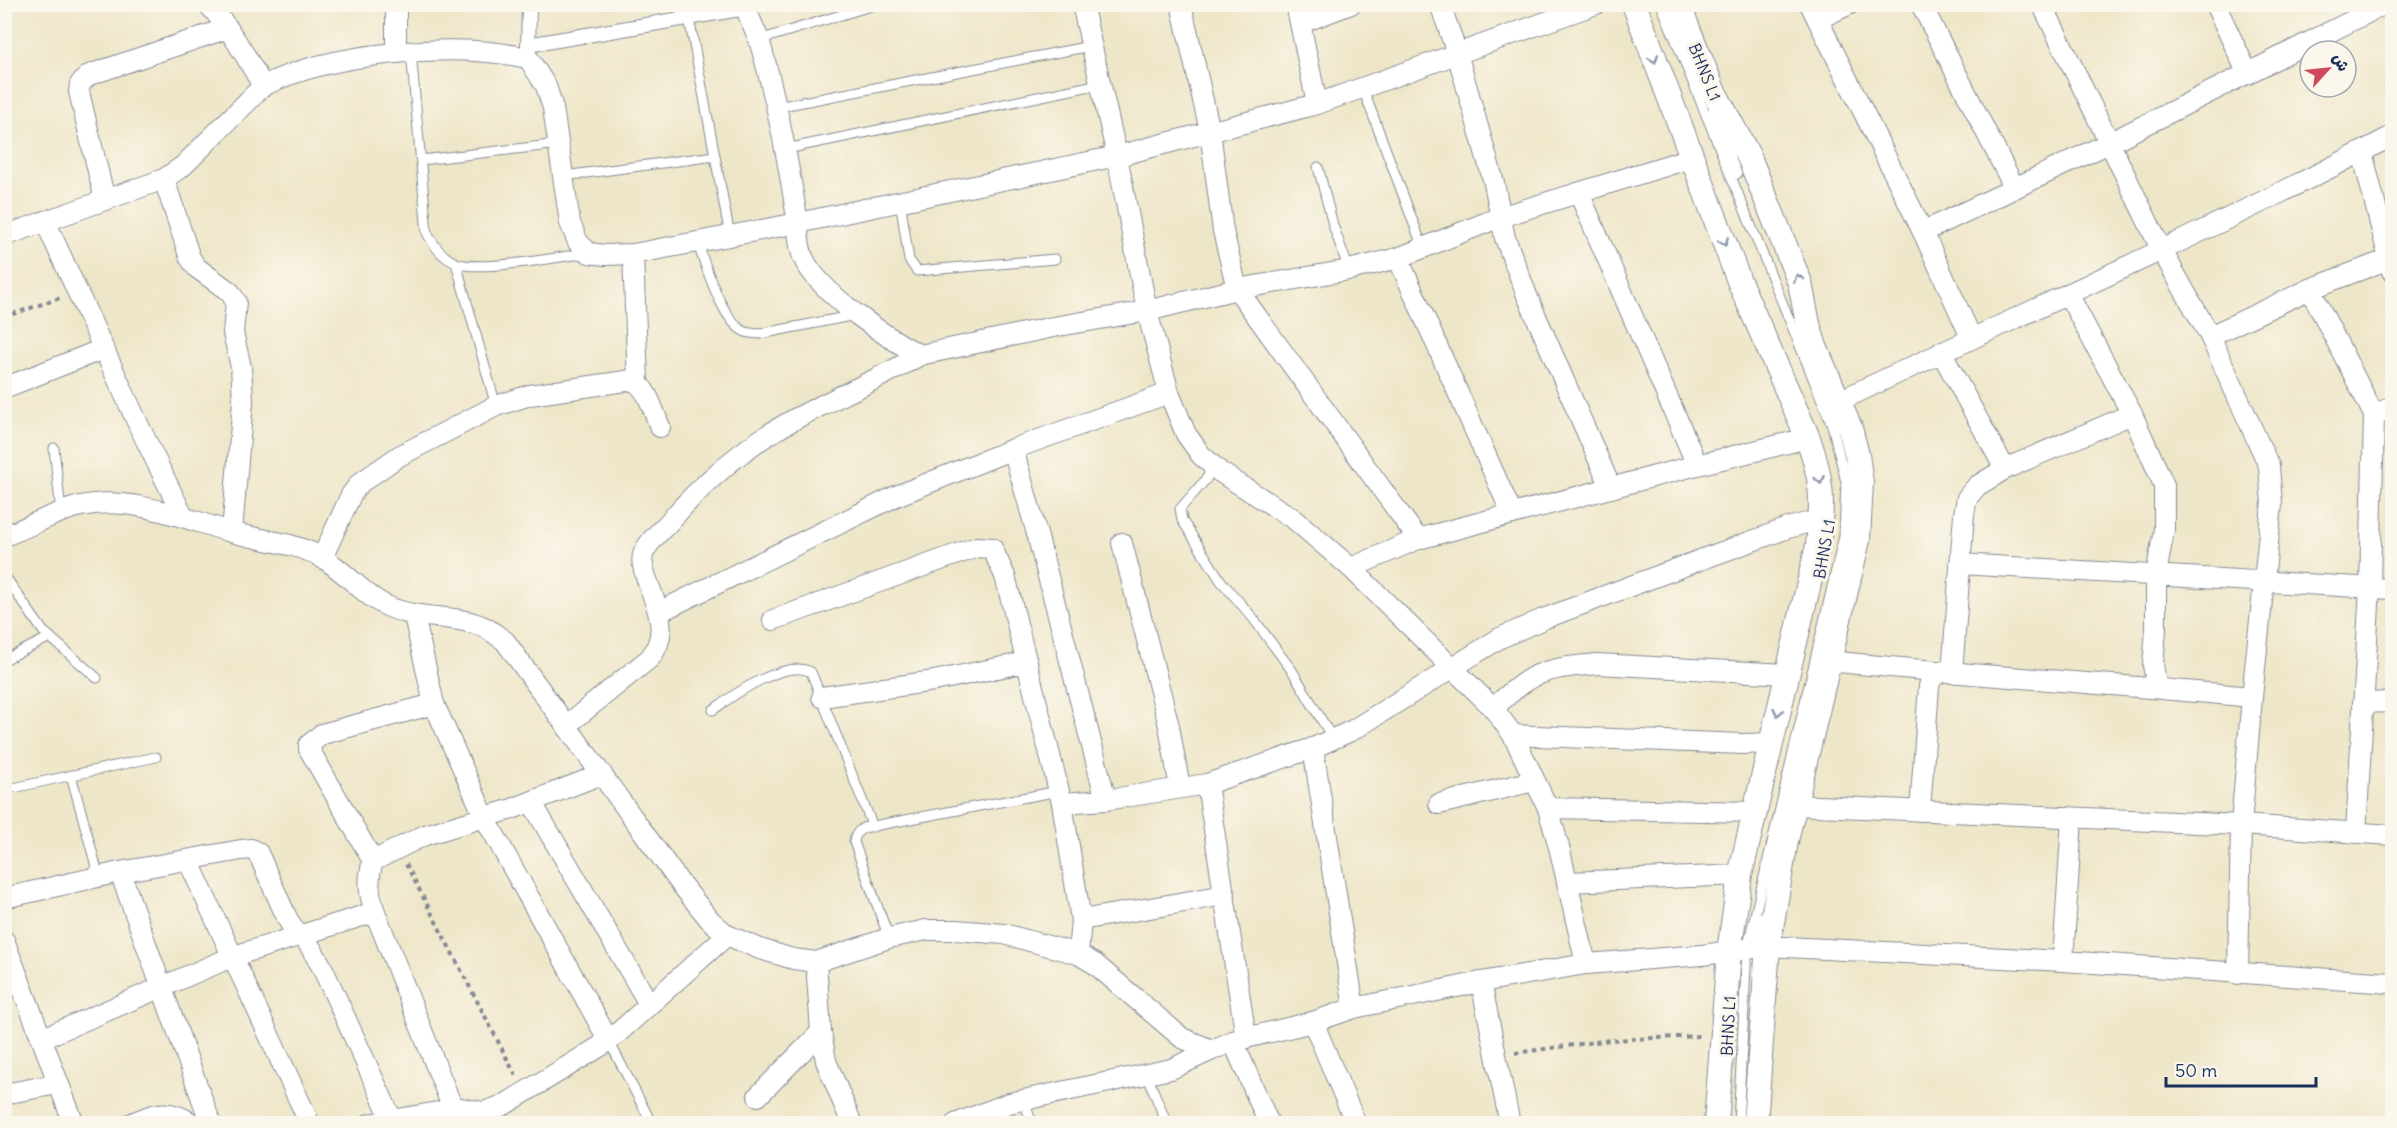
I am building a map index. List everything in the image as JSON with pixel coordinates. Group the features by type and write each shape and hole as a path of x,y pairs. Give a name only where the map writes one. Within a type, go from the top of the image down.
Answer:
{"street":[{"path":"396,4 403,52"},
{"path":"529,4 528,52 546,86 559,144 570,223 578,242 590,253 605,255 633,254 798,223 1117,156 1317,104 1596,4"},
{"path":"1082,4 1117,156 1148,311 1169,393 1186,434 1201,455 1212,465 1294,519 1351,568 1493,708 1513,735 1548,808 1586,964"},
{"path":"1181,4 1210,131 1223,231 1237,290 1418,539"},
{"path":"1317,104 1298,14 1351,4"},
{"path":"1440,4 1457,53 1494,183 1505,238 1528,298 1611,488"},
{"path":"1634,4 1739,281 1808,438 1817,465 1822,493 1818,545 1740,874 1750,949 1755,1124"},
{"path":"1678,4 1713,90 1749,157 1800,283 1815,347 1839,401 1857,455 1861,483 1858,540 1784,851 1723,1035 1716,1124"},
{"path":"1850,4 1814,12 1923,232 1971,338"},
{"path":"1921,4 2014,187"},
{"path":"2042,4 2162,251 2210,336 2269,466 2272,504 2241,825 2238,974"},
{"path":"2215,4 2248,74"},
{"path":"1923,232 2109,143 2385,4"},
{"path":"211,5 228,28 263,86"},
{"path":"4,236 164,179 183,166 263,86 313,67 403,52 528,52 745,6 759,40 777,106 786,149 800,247 805,262 815,276 857,315 886,336 920,355"},
{"path":"105,200 79,92 80,84 89,75 228,28"},
{"path":"1839,401 2162,251 2392,136"},
{"path":"2210,336 2310,289 2391,265 2362,152"},
{"path":"567,725 650,658 658,648 662,638 659,612 642,567 642,557 646,548 681,509 711,480 785,425 885,376 920,355 1053,327 1148,311 1237,290 1349,270 1398,258 1500,217 1691,158"},
{"path":"164,179 190,258 197,268 230,292 236,302 233,333 241,367 243,402 232,532"},
{"path":"1580,192 1697,465"},
{"path":"45,220 103,349 183,516"},
{"path":"633,254 638,383"},
{"path":"1398,258 1512,514"},
{"path":"2310,289 2384,411 2370,588 2356,832"},
{"path":"2068,294 2133,414 2164,485 2164,530 2156,575 2153,665 2157,687"},
{"path":"4,388 103,349"},
{"path":"1941,352 2005,469"},
{"path":"322,558 351,495 360,483 399,456 496,406 530,395 632,380 645,390 660,427"},
{"path":"659,612 896,496 1013,449 1169,393"},
{"path":"1946,673 1967,498 1977,486 2005,469 2133,414"},
{"path":"1351,568 1418,539 1808,438"},
{"path":"1013,449 1106,800"},
{"path":"4,536 61,512 82,506 117,504 158,510 232,532 283,543 322,558 387,606 414,616 459,620 483,626 505,640 680,883 710,921 727,935 760,949 793,959 816,962 889,938 926,930 1005,934 1078,954 1095,964 1182,1038 1212,1050"},
{"path":"1060,797 1106,800 1207,784 1313,748 1353,730 1500,638 1543,619 1777,532 1821,519"},
{"path":"1122,543 1169,726 1180,788"},
{"path":"773,620 977,547 992,548 1005,576 1060,797 1081,920 1078,954"},
{"path":"1960,564 2392,589"},
{"path":"414,616 434,704 485,818 609,1041"},
{"path":"1829,661 1946,673 2157,687 2252,697"},
{"path":"822,697 934,681 1027,662"},
{"path":"1493,708 1534,677 1550,670 1570,666 1597,664 1787,674"},
{"path":"1920,811 1929,686 1932,677 1946,673"},
{"path":"2363,703 2392,702"},
{"path":"373,861 309,749 309,745 322,734 434,704"},
{"path":"1513,735 1743,744 1771,743"},
{"path":"1313,748 1354,1008"},
{"path":"457,1116 375,912 369,893 368,875 373,861 425,835 532,802 602,774"},
{"path":"1439,804 1534,781"},
{"path":"1207,784 1226,895 1240,1039 1269,1124"},
{"path":"532,802 649,1004"},
{"path":"1795,805 2241,825 2392,835"},
{"path":"1548,808 1755,812"},
{"path":"2063,961 2072,818"},
{"path":"4,898 120,872 241,850 251,849 258,853 287,918 314,951 392,1120"},
{"path":"188,860 310,1124"},
{"path":"120,872 211,1124"},
{"path":"1567,882 1740,874"},
{"path":"1081,920 1226,895"},
{"path":"41,1039 234,956 375,912"},
{"path":"369,1124 392,1120 457,1116 467,1108 484,1112 504,1105 609,1041 727,935"},
{"path":"4,940 74,1124"},
{"path":"955,1124 1024,1100 1171,1069 1240,1039 1313,1022 1354,1008 1481,982 1586,964 1750,949 2063,961 2392,983"},
{"path":"816,962 821,1032 826,1061 852,1124"},
{"path":"1481,982 1510,1124"},
{"path":"1313,1022 1356,1124"},
{"path":"758,1095 821,1032"},
{"path":"4,1094 57,1084"},
{"path":"130,1124 153,1114 168,1112 193,1124"}],"lane":[{"path":"759,40 854,13 877,4"},
{"name":"BHNS L1","path":"1661,4 1832,425 1846,482 1844,537 1750,949 1738,1124"},
{"name":"BHNS L1","path":"1669,4 1823,392 1836,429 1848,477 1850,506 1841,573 1750,949 1744,1124"},
{"path":"689,18 730,236"},
{"path":"777,106 1091,46"},
{"path":"403,52 421,160 427,233 434,246 456,263 467,266 504,264 590,253"},
{"path":"786,149 1100,84"},
{"path":"1363,89 1423,248"},
{"path":"421,160 559,144"},
{"path":"564,176 715,156"},
{"path":"1318,167 1333,225 1349,270"},
{"path":"900,201 909,260 917,271 1055,259"},
{"path":"697,242 722,305 735,324 746,332 760,334 857,315"},
{"path":"456,263 496,406"},
{"path":"54,448 61,512"},
{"path":"1212,465 1207,478 1180,509 1182,520 1221,581 1293,672 1333,739"},
{"path":"4,575 42,631 97,678"},
{"path":"4,660 50,637"},
{"path":"713,710 755,681 796,669 805,668 811,672 873,827"},
{"path":"4,790 156,756"},
{"path":"71,775 99,877"},
{"path":"889,938 854,842 855,835 873,827 1060,797"},
{"path":"609,1041 651,1124"},
{"path":"1147,1075 1167,1124"},
{"path":"1024,1100 1032,1124"}],"path":[{"path":"4,317 78,292"},
{"path":"398,848 525,1092"},
{"path":"1496,1056 1610,1040 1723,1035"}]}
